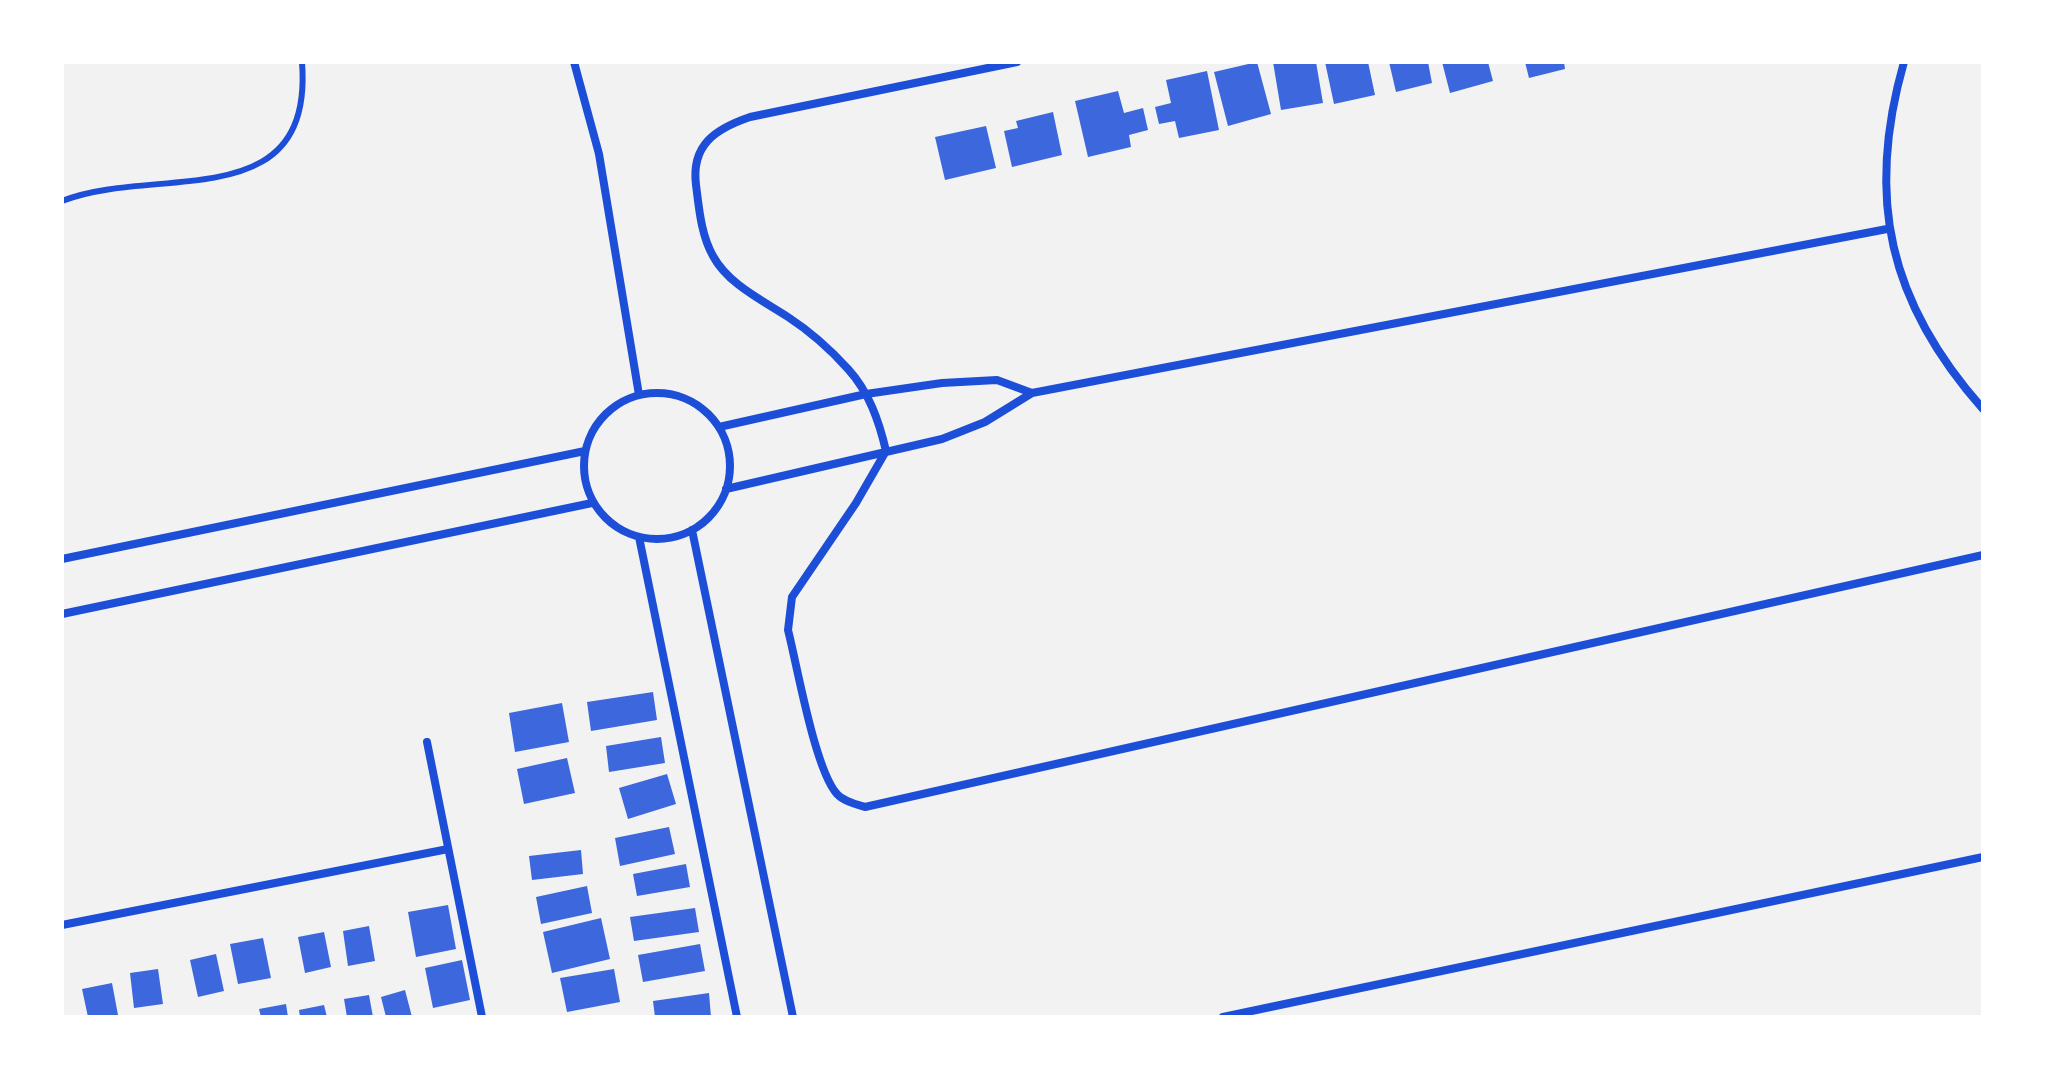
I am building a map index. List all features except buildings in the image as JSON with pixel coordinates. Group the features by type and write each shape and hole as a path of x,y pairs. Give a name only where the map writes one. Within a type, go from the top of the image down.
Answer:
{"street":[{"path":"574,62 599,154 639,395"},
{"path":"1017,62 750,117 713,134 698,151 695,177 701,221 713,257 750,294 822,342 866,394 881,428 886,451 856,503 799,583 788,613 788,630 829,783 838,796 865,807 1983,555"},
{"path":"1904,62 1884,156 1887,229 1916,315 1945,365 1983,409"},
{"path":"726,489 942,439 1009,410 1032,393 1887,229"},
{"path":"719,427 866,394 942,383 997,380 1032,393"},
{"path":"662,393 685,398 704,410 719,427 730,468 726,489 707,520 692,530 665,539 639,537 612,524 592,503 583,469 585,451 603,415 639,395 662,393"},
{"path":"62,559 585,451"},
{"path":"62,614 592,503"},
{"path":"692,530 793,1017"},
{"path":"639,537 737,1017"},
{"path":"427,742 482,1017"},
{"path":"62,925 448,849"},
{"path":"1223,1017 1983,857"}],"lane":[{"path":"62,201 104,188 188,182 247,171 283,148 297,122 303,83 302,62"}]}
